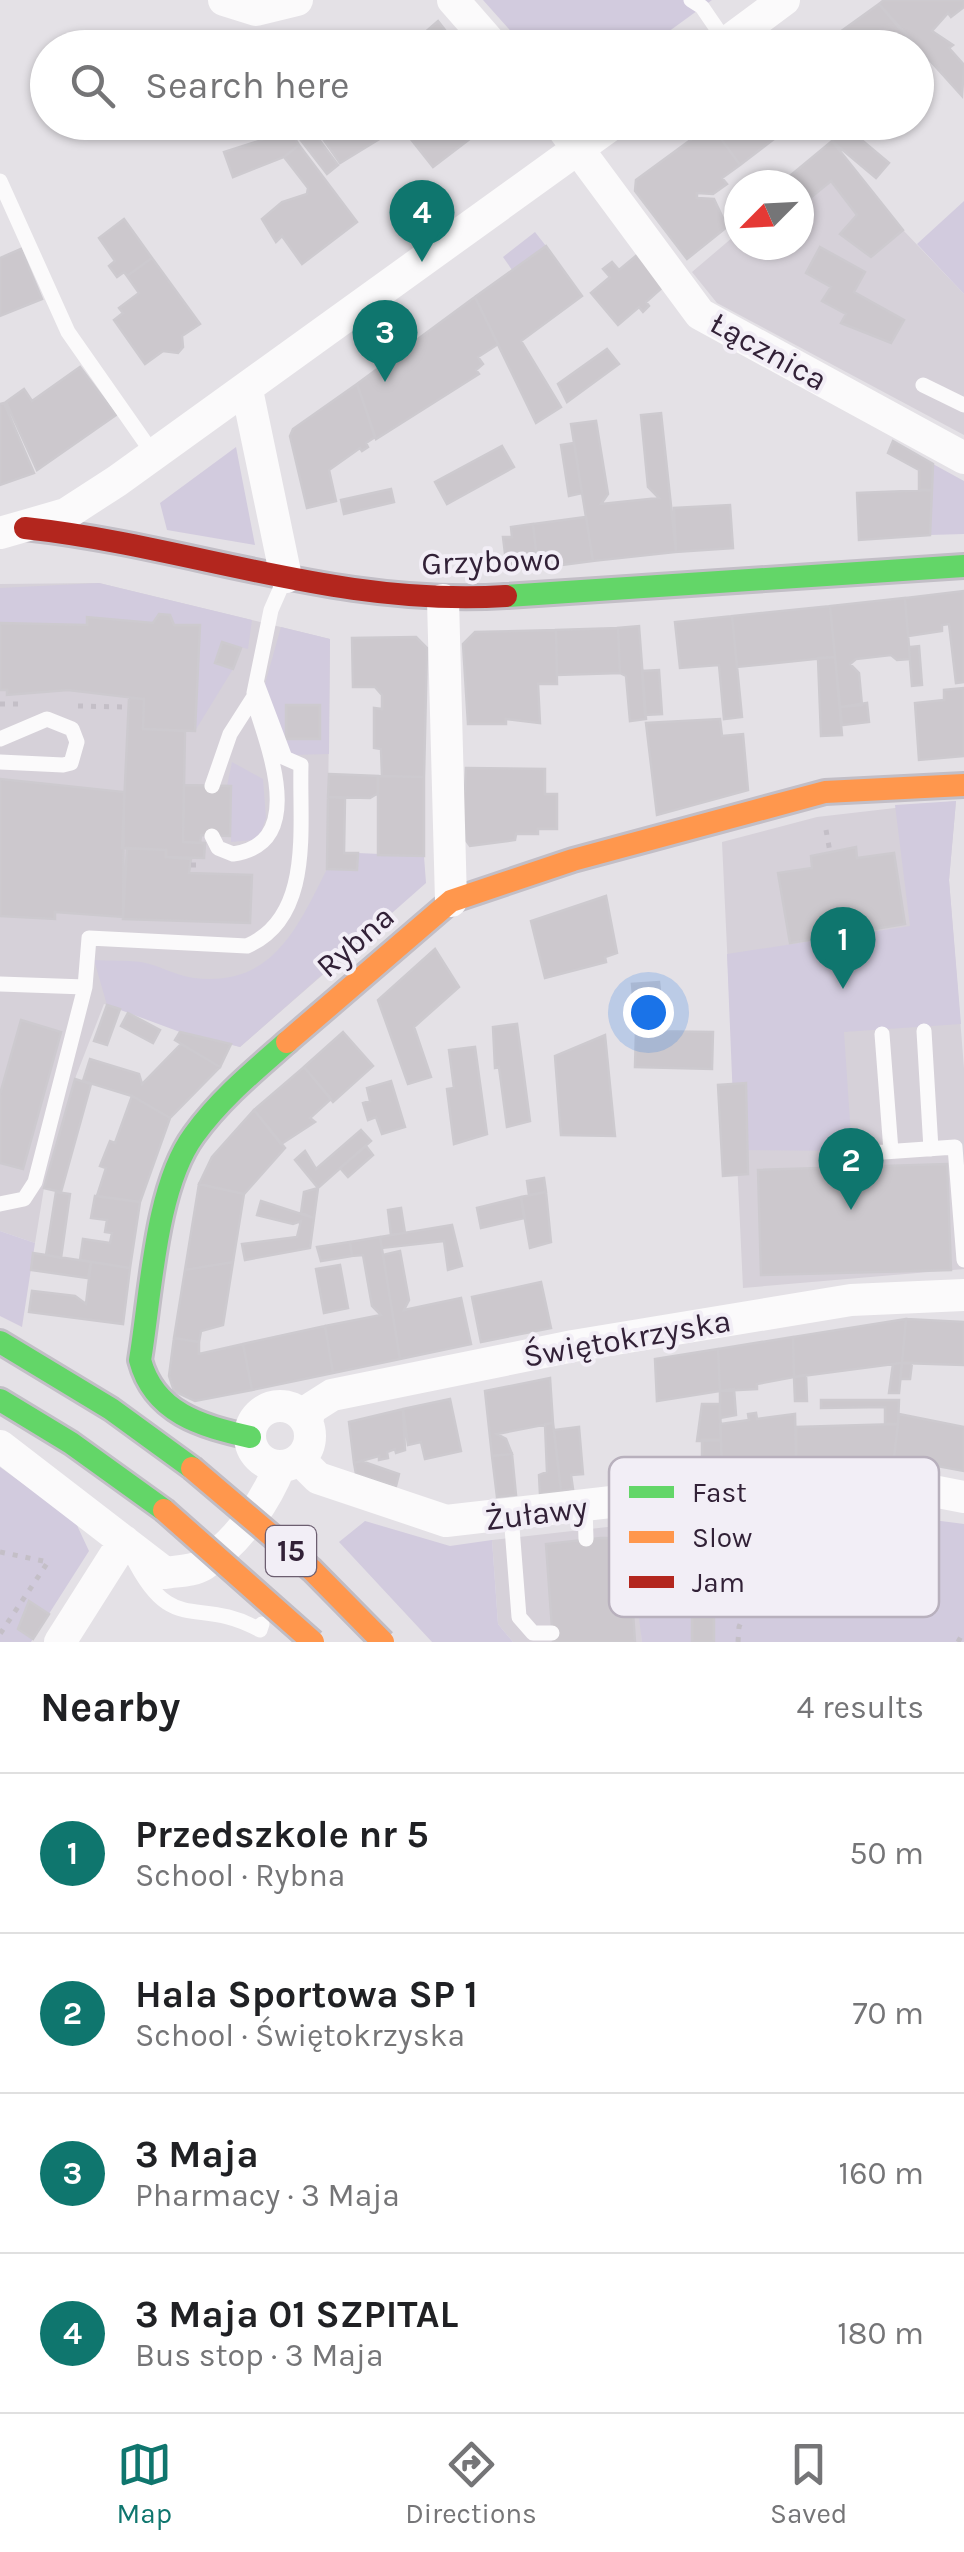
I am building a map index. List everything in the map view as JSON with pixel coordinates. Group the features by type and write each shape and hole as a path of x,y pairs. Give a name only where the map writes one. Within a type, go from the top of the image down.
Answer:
{"street":[{"path":"224,0 256,10 296,0"},
{"path":"453,0 479,30"},
{"path":"743,30 784,0"},
{"name":"Łącznica","path":"573,140 700,314 964,458"},
{"path":"13,531 66,514 154,455 590,140"},
{"path":"247,390 286,577"},
{"name":"Grzybowo","path":"13,531 286,577 326,588 443,600 964,566"},
{"path":"443,600 450,901"},
{"name":"Rybna","path":"250,1438 217,1430 167,1408 142,1374 140,1360 167,1197 191,1138 234,1088 450,901 573,860 825,792 910,784 964,784"},
{"name":"Świętokrzyska","path":"306,1422 310,1409 332,1394 572,1346 851,1300 903,1294 964,1295"},
{"name":"15","path":"0,1342 110,1409 192,1468 312,1570 383,1642"},
{"name":"15","path":"0,1400 71,1443 164,1510 313,1642"},
{"path":"0,1446 165,1573 200,1567 233,1539 310,1441 306,1422 286,1406 268,1408 255,1420 250,1438 260,1458 290,1462"},
{"name":"Żuławy","path":"290,1462 326,1482 446,1521 511,1516 586,1523 609,1518"},
{"name":"Żuławy","path":"939,1493 964,1497"},
{"path":"60,1642 124,1541"}],"lane":[{"path":"691,0 702,8 714,30"},
{"path":"0,181 68,332 154,455"},
{"path":"0,229 18,221"},
{"path":"922,385 964,405"},
{"path":"212,786 230,734 255,691 271,610 286,577"},
{"path":"212,836 218,848 232,854 262,844 274,828 276,775 255,691"},
{"path":"0,1204 24,1199 35,1182 85,987 90,938 247,946 266,938 280,924 296,890 301,765 285,758 255,691"},
{"path":"0,739 47,719 72,729 77,742 71,763 0,762"},
{"path":"0,984 85,987"},
{"path":"924,1031 931,1149"},
{"path":"882,1034 891,1151"},
{"path":"855,1154 955,1148 964,1260"},
{"path":"511,1516 519,1618 533,1633 552,1632"},
{"path":"124,1541 147,1587 162,1603 193,1613 234,1615 260,1630 262,1624"}],"path":[{"path":"0,1552 48,1562 0,1634"},
{"path":"738,1642 744,1617"},
{"path":"958,1642 964,1631"}],"shaded area":[{"path":"483,0 712,0 671,30 510,30"},
{"path":"832,141 903,230 964,294 964,435 717,303 692,272 724,245 724,260 814,260 814,170 797,170"},
{"path":"964,201 964,294 917,244"},
{"path":"535,232 546,246 512,270 503,257"},
{"path":"236,447 255,545 167,530 160,503"},
{"path":"933,464 964,481 964,534 930,535"},
{"path":"99,583 330,639 326,972 240,1047 104,1004 76,1076 44,1188 35,1243 0,1231 0,584"},
{"path":"99,583 252,620 248,649 222,642 215,662 233,669 195,731 200,626 174,625 170,615 159,614 153,623 88,617 87,625 0,623 0,588"},
{"path":"281,627 330,639 329,754 291,755 265,684"},
{"path":"232,762 263,779 266,818 253,840 231,842 231,787 227,786"},
{"path":"956,801 949,880 964,1068 964,1269 743,1288 722,842 817,817"},
{"path":"956,801 949,880 961,1024 844,1032 852,1151 735,1150 727,954 910,926 895,805"},
{"path":"358,853 424,856 426,883 240,1047 180,1032 107,1005 94,960 141,962 194,978 244,973 263,963 293,932 327,869 357,870"},
{"path":"0,1231 35,1243 22,1327 0,1316"},
{"path":"0,1467 75,1521 89,1551 31,1642 0,1642"},
{"path":"365,1521 450,1546 492,1540 498,1624 513,1642 432,1642 339,1542"},
{"path":"939,1521 964,1524 964,1642 642,1642 639,1617 939,1617"},
{"path":"609,1527 609,1617 640,1617 642,1642 513,1642 498,1624 492,1540"}],"building":[{"path":"884,0 964,0 964,7 951,17 948,13 933,30 902,30 879,4"},
{"path":"879,4 901,30 843,30"},
{"path":"438,21 445,30 428,30"},
{"path":"934,32 953,45 949,48 964,65 962,96 934,65"},
{"path":"262,140 296,140 299,145 284,157 233,177 224,152"},
{"path":"301,140 319,140 338,165 327,174"},
{"path":"324,140 378,140 340,163"},
{"path":"412,140 468,140 433,167"},
{"path":"691,140 722,140 740,165 724,170 724,186 713,194 697,193 697,198 714,199 724,229 687,259 635,191 636,180"},
{"path":"722,140 773,140 740,165"},
{"path":"862,140 889,163 876,178 832,141"},
{"path":"832,141 903,230 871,257 840,234 857,215 831,181 814,195 814,170 797,170"},
{"path":"299,145 357,222 302,264 282,236 276,242 262,219 282,202 307,194 308,188 284,157"},
{"path":"124,219 152,258 127,276 124,272 117,277 109,266 115,261 99,238"},
{"path":"546,246 582,296 521,341 561,407 536,423 475,297"},
{"path":"820,247 865,272 854,292 904,320 891,343 841,323 846,314 822,301 831,287 806,273"},
{"path":"21,249 42,299 0,316 0,258"},
{"path":"637,255 664,286 646,302 649,306 643,312 639,307 618,325 591,293 610,277 603,269 612,262 619,270"},
{"path":"152,258 200,324 182,336 183,347 178,353 163,351 145,364 114,320 123,313 119,308 139,293 127,276"},
{"path":"475,297 498,344 478,357 483,364 476,370 479,374 376,439 357,384"},
{"path":"607,349 619,364 567,402 558,384"},
{"path":"80,367 116,415 37,470 6,402 24,389 32,401"},
{"path":"357,384 375,437 366,443 368,447 362,451 360,448 329,470 336,501 307,508 290,436 293,429"},
{"path":"4,403 34,473 0,485 0,404"},
{"path":"661,413 676,552 593,561 571,424 596,421 608,494 601,504 659,498 648,487 641,415"},
{"path":"893,441 933,464 932,490 919,490 919,470 888,453"},
{"path":"574,443 582,493 569,496 561,445"},
{"path":"502,446 514,467 447,504 435,482"},
{"path":"391,489 394,502 344,514 341,500"},
{"path":"932,490 930,535 859,540 857,493"},
{"path":"730,505 733,548 676,552 674,508"},
{"path":"586,517 593,561 538,568 533,524"},
{"path":"533,524 538,568 507,570 503,537 512,537 511,527"},
{"path":"964,591 964,682 956,683 949,624 942,625 942,631 908,636 905,598"},
{"path":"905,598 910,659 897,660 891,655 856,659 850,664 859,673 862,705 840,707 830,606"},
{"path":"830,606 835,657 737,667 732,616"},
{"path":"159,614 170,615 174,625 200,625 195,731 143,729 144,699 68,690 7,695 7,690 0,690 0,623 87,625 87,617 153,623"},
{"path":"732,616 742,717 724,719 719,665 680,668 675,622"},
{"path":"639,626 646,719 630,721 626,676 620,673 618,628"},
{"path":"618,628 620,673 557,675 556,630"},
{"path":"556,630 557,684 538,684 540,723 506,719 506,724 468,724 463,644 475,632"},
{"path":"416,637 427,648 424,777 382,776 381,749 374,748 374,708 382,709 382,695 375,687 353,687 352,638"},
{"path":"222,642 241,648 233,669 215,663"},
{"path":"919,646 922,685 912,686 909,647"},
{"path":"835,657 842,735 821,736 818,658"},
{"path":"659,670 662,714 645,715 642,671"},
{"path":"964,688 964,756 919,760 915,703 944,700 944,690"},
{"path":"129,698 144,699 143,729 185,731 183,842 205,843 204,858 166,857 166,850 122,848"},
{"path":"867,703 869,722 842,725 840,707"},
{"path":"286,705 320,705 320,739 286,739"},
{"path":"720,719 722,736 743,734 748,790 657,815 646,723"},
{"path":"466,768 545,769 545,794 557,794 557,829 538,829 538,834 516,834 515,840 470,846 465,839 462,791"},
{"path":"329,774 378,776 378,793 370,798 328,797"},
{"path":"378,776 424,777 424,856 378,855"},
{"path":"0,779 124,792 123,917 55,912 55,919 0,916"},
{"path":"184,785 231,786 230,836 201,835 200,843 183,842"},
{"path":"328,797 345,798 344,853 358,853 357,870 327,869"},
{"path":"856,847 857,858 894,853 905,924 790,943 778,873 812,868 811,856"},
{"path":"127,848 166,850 166,857 191,859 189,873 252,875 250,923 123,919"},
{"path":"606,896 617,953 605,957 606,962 545,978 531,921"},
{"path":"435,949 459,987 414,1027 431,1077 408,1084 378,1000"},
{"path":"659,982 664,1031 636,1031 632,984"},
{"path":"107,1005 120,1009 107,1045 94,1041"},
{"path":"128,1013 160,1030 153,1043 121,1026"},
{"path":"21,1020 61,1032 23,1169 0,1163 0,1094"},
{"path":"517,1024 530,1121 507,1127 499,1067 495,1068 493,1027"},
{"path":"636,1031 713,1032 712,1069 635,1067"},
{"path":"180,1032 231,1044 220,1067 175,1040"},
{"path":"343,1032 373,1066 333,1102 304,1067"},
{"path":"605,1035 615,1136 561,1135 555,1056"},
{"path":"181,1044 220,1067 170,1118 132,1096 83,1081 90,1059 139,1074 142,1084"},
{"path":"475,1047 487,1134 454,1144 447,1089 454,1088 449,1050"},
{"path":"304,1067 331,1099 310,1118 315,1122 281,1144 254,1110"},
{"path":"75,1079 91,1084 61,1192 44,1188"},
{"path":"391,1081 405,1127 382,1134 376,1117 368,1120 363,1103 370,1101 367,1088"},
{"path":"746,1083 748,1174 723,1176 718,1085"},
{"path":"132,1096 170,1118 140,1202 97,1196 106,1168 100,1166 110,1141 115,1143"},
{"path":"254,1110 285,1148 244,1194 199,1184 212,1157"},
{"path":"361,1130 371,1141 318,1188 295,1160 305,1151 316,1169"},
{"path":"366,1146 373,1155 348,1177 340,1168"},
{"path":"947,1164 951,1270 761,1275 758,1170"},
{"path":"544,1178 546,1192 529,1195 527,1181"},
{"path":"199,1184 244,1194 233,1262 185,1270"},
{"path":"318,1188 314,1218 301,1213 304,1192"},
{"path":"56,1192 70,1194 61,1258 46,1255"},
{"path":"546,1192 551,1242 530,1248 521,1197"},
{"path":"95,1196 140,1202 130,1268 80,1260 83,1239 110,1243 112,1233 105,1232 107,1220 91,1218"},
{"path":"521,1197 524,1218 481,1228 477,1208"},
{"path":"261,1201 314,1218 310,1248 245,1260 242,1244 297,1237 301,1221 293,1224 257,1215"},
{"path":"401,1208 405,1233 391,1235 388,1210"},
{"path":"452,1225 462,1266 448,1270 444,1241 382,1248 380,1237"},
{"path":"380,1237 400,1359 333,1373 325,1326 381,1315 372,1306 363,1255 352,1256 350,1242"},
{"path":"350,1242 352,1256 321,1261 317,1247"},
{"path":"400,1251 409,1300 404,1310 461,1298 471,1344 400,1359 383,1255"},
{"path":"33,1253 91,1262 88,1278 31,1270"},
{"path":"91,1262 130,1268 123,1324 29,1312 32,1291 75,1296 86,1304"},
{"path":"233,1262 223,1325 201,1331 199,1342 174,1338 185,1270"},
{"path":"340,1265 348,1308 324,1313 316,1269"},
{"path":"541,1282 551,1328 481,1342 472,1297"},
{"path":"906,1319 902,1363 794,1377 793,1337"},
{"path":"906,1319 964,1322 964,1365 902,1363"},
{"path":"325,1326 333,1373 252,1390 243,1344"},
{"path":"793,1337 794,1377 757,1384 757,1389 720,1391 718,1349"},
{"path":"174,1338 199,1342 199,1354 243,1344 252,1390 195,1401 174,1391 169,1376"},
{"path":"718,1349 720,1391 657,1401 655,1359"},
{"path":"902,1363 899,1393 889,1393 893,1364"},
{"path":"902,1363 912,1363 910,1379 900,1379"},
{"path":"806,1375 807,1401 795,1401 794,1377"},
{"path":"550,1378 553,1423 497,1434 506,1439 512,1454 492,1456 485,1391"},
{"path":"734,1389 736,1415 720,1418 720,1391"},
{"path":"450,1399 461,1451 425,1459 421,1442 408,1445 403,1409"},
{"path":"821,1400 899,1400 898,1424 885,1424 885,1407 821,1408"},
{"path":"702,1404 720,1404 721,1440 697,1441"},
{"path":"403,1409 405,1450 387,1452 388,1458 379,1460 379,1456 354,1463 349,1422"},
{"path":"756,1413 757,1419 795,1414 796,1457 722,1457 720,1424 749,1420 748,1414"},
{"path":"899,1414 964,1427 964,1471 939,1466 939,1457 894,1457"},
{"path":"553,1423 561,1491 540,1494 539,1475 547,1472 545,1424"},
{"path":"898,1424 894,1457 796,1457 796,1427"},
{"path":"579,1427 583,1474 571,1475 573,1489 561,1491 554,1430"},
{"path":"702,1440 721,1440 722,1457 702,1457"},
{"path":"512,1454 516,1495 497,1497 492,1456"},
{"path":"361,1461 399,1474 396,1486 356,1474 354,1463"},
{"path":"609,1538 609,1617 633,1617 635,1642 553,1642 546,1544"},
{"path":"29,1601 49,1614 33,1639 18,1629"},
{"path":"692,1617 714,1617 714,1642 692,1642"}],"traffic: fast":[{"path":"506,596 964,566"},
{"path":"250,1437 197,1422 168,1405 156,1393 140,1360 163,1212 181,1157 215,1109 287,1042"},
{"path":"0,1342 111,1409 192,1468"},
{"path":"0,1400 71,1443 164,1510"}],"traffic: slow":[{"path":"287,1042 451,901 573,860 825,792 964,785"},
{"path":"192,1468 312,1570 383,1642"},
{"path":"164,1510 313,1642"}],"traffic: jam":[{"path":"25,528 382,593 506,596"}],"place":[{"name":"3 Maja 01 SZPITAL","path":"422,262"},
{"name":"3 Maja","path":"385,382"},
{"name":"Przedszkole nr 5","path":"843,989"},
{"name":"Hala Sportowa SP 1","path":"851,1210"}]}
